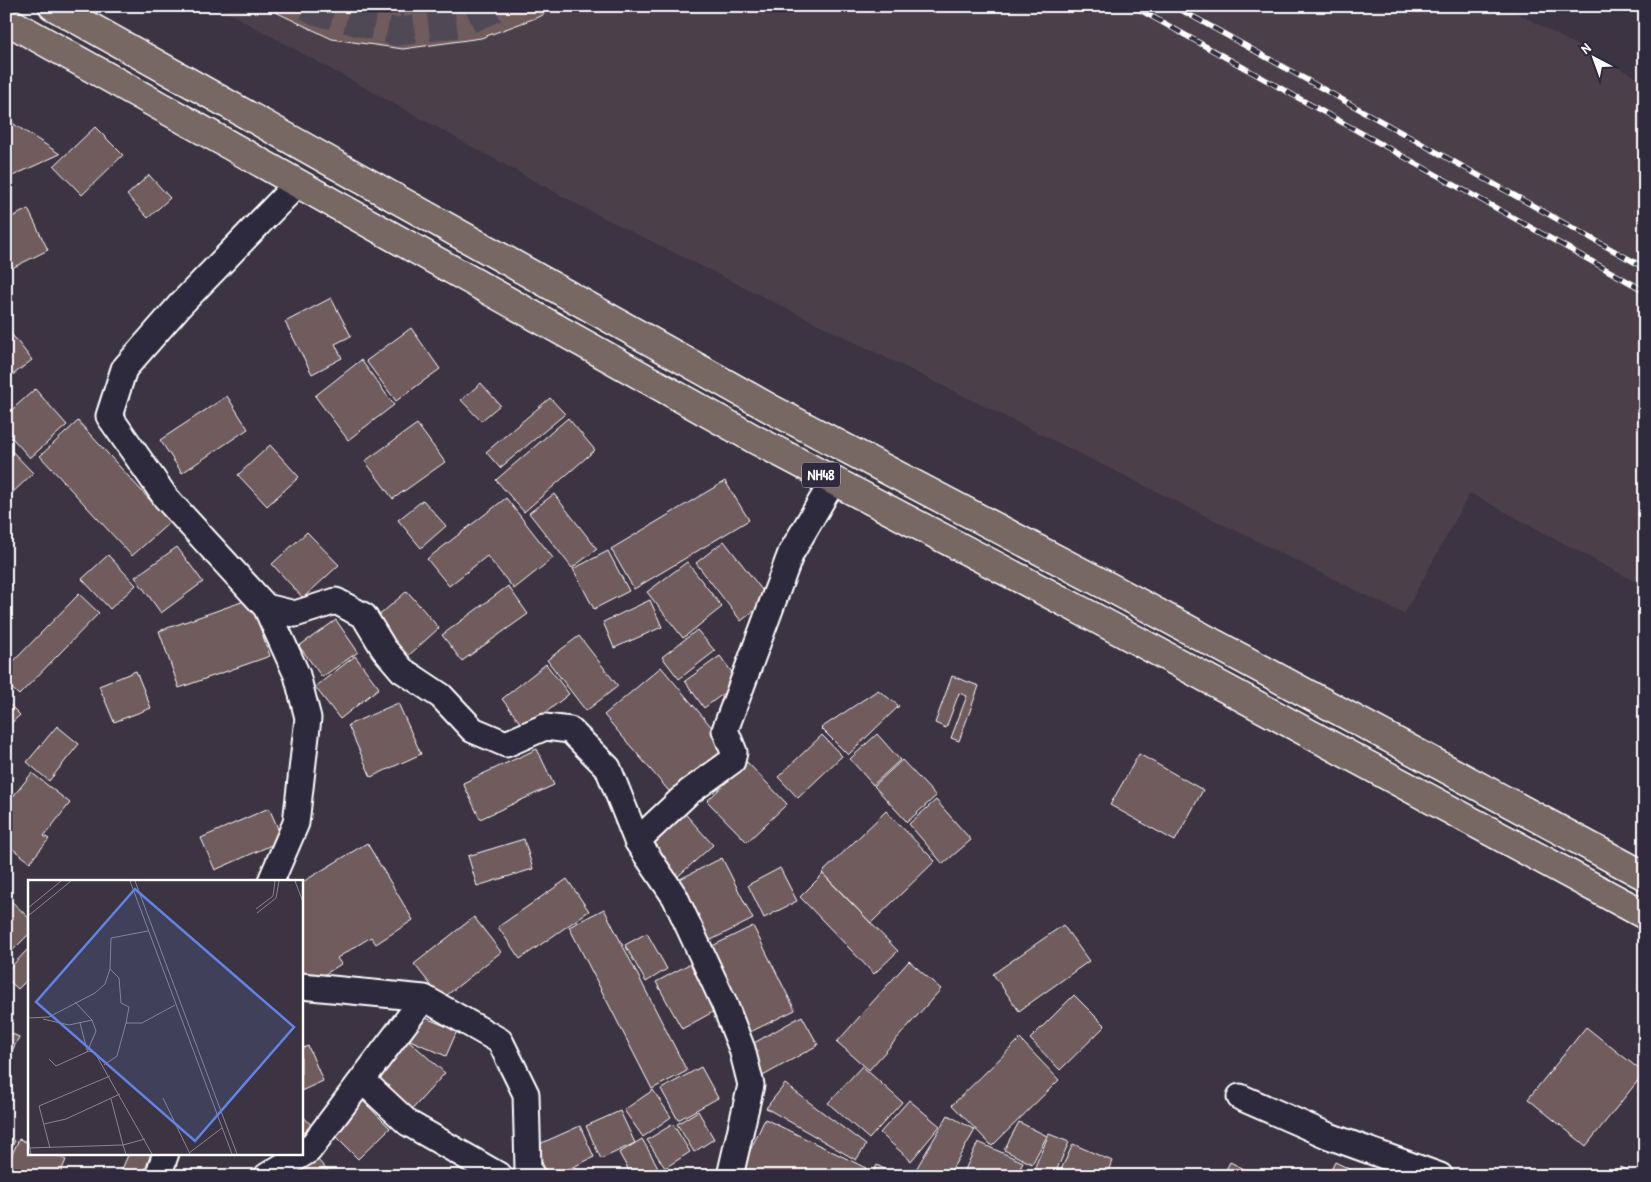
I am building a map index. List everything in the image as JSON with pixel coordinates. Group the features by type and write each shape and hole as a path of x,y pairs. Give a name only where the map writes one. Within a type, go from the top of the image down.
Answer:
{"highway":[{"name":"NH48","path":"53,6 773,410 1115,590 1645,876"},
{"name":"NH48","path":"6,20 756,440 1099,620 1645,915"}],"street":[{"path":"271,880 296,823 308,718 297,675 266,607 166,498 109,416 124,369 181,304 298,183"},
{"path":"637,841 689,792 732,762 734,752 725,730 791,553 833,481"},
{"path":"266,607 295,614 336,601 364,616 384,649 402,670 441,696 473,730 506,744 545,727 570,730 608,768 637,841 675,897 724,1003 742,1049 751,1085 730,1176"},
{"path":"302,986 424,998 500,1041 526,1094 528,1169 532,1176"},
{"path":"267,1176 309,1150 424,998"},
{"path":"362,1080 408,1123 500,1176"},
{"path":"1240,1097 1328,1136 1440,1176"},
{"path":"158,1176 166,1154"}],"shaded area":[{"path":"216,6 1504,6 1645,82 1645,587 1470,493 1404,614 584,208"}],"building":[{"path":"263,6 553,6 541,16 481,38 403,49 332,39"},
{"path":"6,119 60,154 6,179"},
{"path":"95,127 123,155 82,195 54,166"},
{"path":"149,175 170,198 148,218 127,195"},
{"path":"28,209 48,250 6,271 6,220"},
{"path":"331,298 351,336 335,344 342,358 312,374 285,322"},
{"path":"6,327 32,360 6,380"},
{"path":"411,328 440,369 396,401 366,361"},
{"path":"361,360 394,405 348,440 315,396"},
{"path":"481,383 500,405 481,421 461,400"},
{"path":"35,389 67,425 30,458 6,431 6,415"},
{"path":"227,396 248,429 182,473 160,440"},
{"path":"550,398 565,414 500,468 486,452"},
{"path":"568,418 595,450 524,512 496,480"},
{"path":"78,421 170,522 132,556 40,456"},
{"path":"417,424 445,462 393,499 365,461"},
{"path":"6,445 33,473 6,499"},
{"path":"270,445 299,477 267,506 238,475"},
{"path":"725,481 749,520 634,589 611,549"},
{"path":"554,494 597,549 572,568 529,513"},
{"path":"506,498 553,558 514,589 487,556 449,586 427,559"},
{"path":"423,500 446,526 421,548 398,520"},
{"path":"307,532 339,565 303,598 272,564"},
{"path":"724,541 769,599 741,621 696,563"},
{"path":"177,547 203,582 161,613 135,577"},
{"path":"608,551 629,591 594,609 573,569"},
{"path":"108,555 136,585 110,609 82,579"},
{"path":"687,562 722,607 683,638 647,592"},
{"path":"508,586 528,614 462,661 442,635"},
{"path":"407,591 439,628 407,657 375,619"},
{"path":"79,594 99,613 19,695 6,683 6,669"},
{"path":"250,599 270,656 179,688 159,631"},
{"path":"650,600 662,627 614,648 603,622"},
{"path":"336,620 358,652 322,677 299,646"},
{"path":"697,630 715,651 679,679 662,657"},
{"path":"579,636 618,686 586,711 547,660"},
{"path":"355,656 379,688 340,719 315,687"},
{"path":"720,656 739,682 704,708 685,681"},
{"path":"546,664 569,694 525,729 502,699"},
{"path":"661,667 730,749 674,797 604,715"},
{"path":"136,671 151,708 114,722 99,686"},
{"path":"952,676 979,686 959,741 951,738 967,696 959,693 946,728 935,723"},
{"path":"878,690 899,706 848,755 821,728"},
{"path":"6,701 20,715 6,728"},
{"path":"398,703 421,754 371,777 348,725"},
{"path":"57,726 79,744 49,781 27,762"},
{"path":"877,734 900,760 873,785 850,759"},
{"path":"822,735 842,756 798,798 778,777"},
{"path":"537,749 554,785 480,819 463,783"},
{"path":"1139,754 1203,790 1175,841 1110,805"},
{"path":"902,760 936,796 907,822 874,786"},
{"path":"747,762 787,804 747,842 707,801"},
{"path":"32,773 70,803 44,836 49,839 30,862 6,844 6,805"},
{"path":"936,800 971,840 943,864 909,824"},
{"path":"269,808 283,840 215,870 201,838"},
{"path":"680,808 713,845 676,878 644,841"},
{"path":"886,811 935,861 871,923 822,873"},
{"path":"524,839 533,869 477,886 468,856"},
{"path":"367,843 413,920 376,944 371,937 337,958 341,964 310,984 302,972 302,882"},
{"path":"722,858 753,919 705,943 674,882"},
{"path":"780,868 797,901 764,918 748,885"},
{"path":"823,874 898,951 874,974 800,897"},
{"path":"567,879 589,911 520,959 498,927"},
{"path":"7,897 28,917 28,935 6,957"},
{"path":"604,909 687,1071 652,1089 569,927"},
{"path":"474,917 501,952 442,999 414,964"},
{"path":"1063,925 1089,961 1019,1011 993,974"},
{"path":"753,926 795,1010 746,1034 704,950"},
{"path":"647,933 667,969 646,982 625,945"},
{"path":"28,949 28,979 18,989 6,978 6,972"},
{"path":"695,961 720,1008 682,1029 656,982"},
{"path":"909,961 941,989 869,1070 837,1042"},
{"path":"1074,995 1105,1026 1060,1070 1030,1039"},
{"path":"421,1016 457,1031 446,1056 410,1040"},
{"path":"802,1016 818,1045 761,1077 745,1048"},
{"path":"1586,1027 1644,1073 1586,1146 1528,1099"},
{"path":"6,1031 19,1037 6,1063"},
{"path":"407,1039 445,1073 408,1114 370,1080"},
{"path":"1020,1039 1059,1080 992,1146 952,1105"},
{"path":"308,1046 323,1081 302,1091 302,1049"},
{"path":"862,1066 902,1102 869,1139 828,1103"},
{"path":"701,1067 718,1098 678,1120 661,1089"},
{"path":"785,1084 866,1145 856,1160 766,1108"},
{"path":"653,1090 671,1117 643,1137 624,1110"},
{"path":"361,1099 390,1128 358,1159 329,1130"},
{"path":"909,1100 940,1126 911,1161 880,1133"},
{"path":"620,1111 635,1143 601,1159 586,1126"},
{"path":"698,1111 714,1139 694,1152 677,1124"},
{"path":"302,1115 313,1127 302,1137"},
{"path":"948,1115 975,1130 948,1176 912,1176"},
{"path":"765,1119 866,1168 862,1176 738,1176"},
{"path":"1019,1122 1047,1136 1032,1164 1004,1150"},
{"path":"673,1124 690,1152 665,1168 647,1140"},
{"path":"580,1126 594,1157 554,1176 548,1176 535,1146"},
{"path":"1049,1134 1069,1142 1054,1176 1034,1169"},
{"path":"6,1136 15,1141 6,1158"},
{"path":"19,1139 28,1143 28,1154 54,1154 66,1160 59,1176 13,1176 6,1173 6,1168"},
{"path":"642,1139 658,1167 643,1176 632,1176 619,1153"},
{"path":"978,1142 1023,1162 1017,1176 962,1176"},
{"path":"1073,1144 1112,1161 1106,1176 1058,1176"},
{"path":"311,1152 332,1176 285,1176"},
{"path":"129,1154 158,1154 148,1176 119,1176"},
{"path":"1230,1162 1259,1176 1223,1176"},
{"path":"1335,1162 1364,1176 1328,1176"},
{"path":"877,1165 897,1176 871,1176"},
{"path":"1620,1167 1638,1176 1616,1176"}],"tunnel":[{"path":"307,6 316,11 396,32 461,23 499,6"}],"railway":[{"path":"1133,6 1645,291"},
{"path":"1174,6 1645,268"}]}
